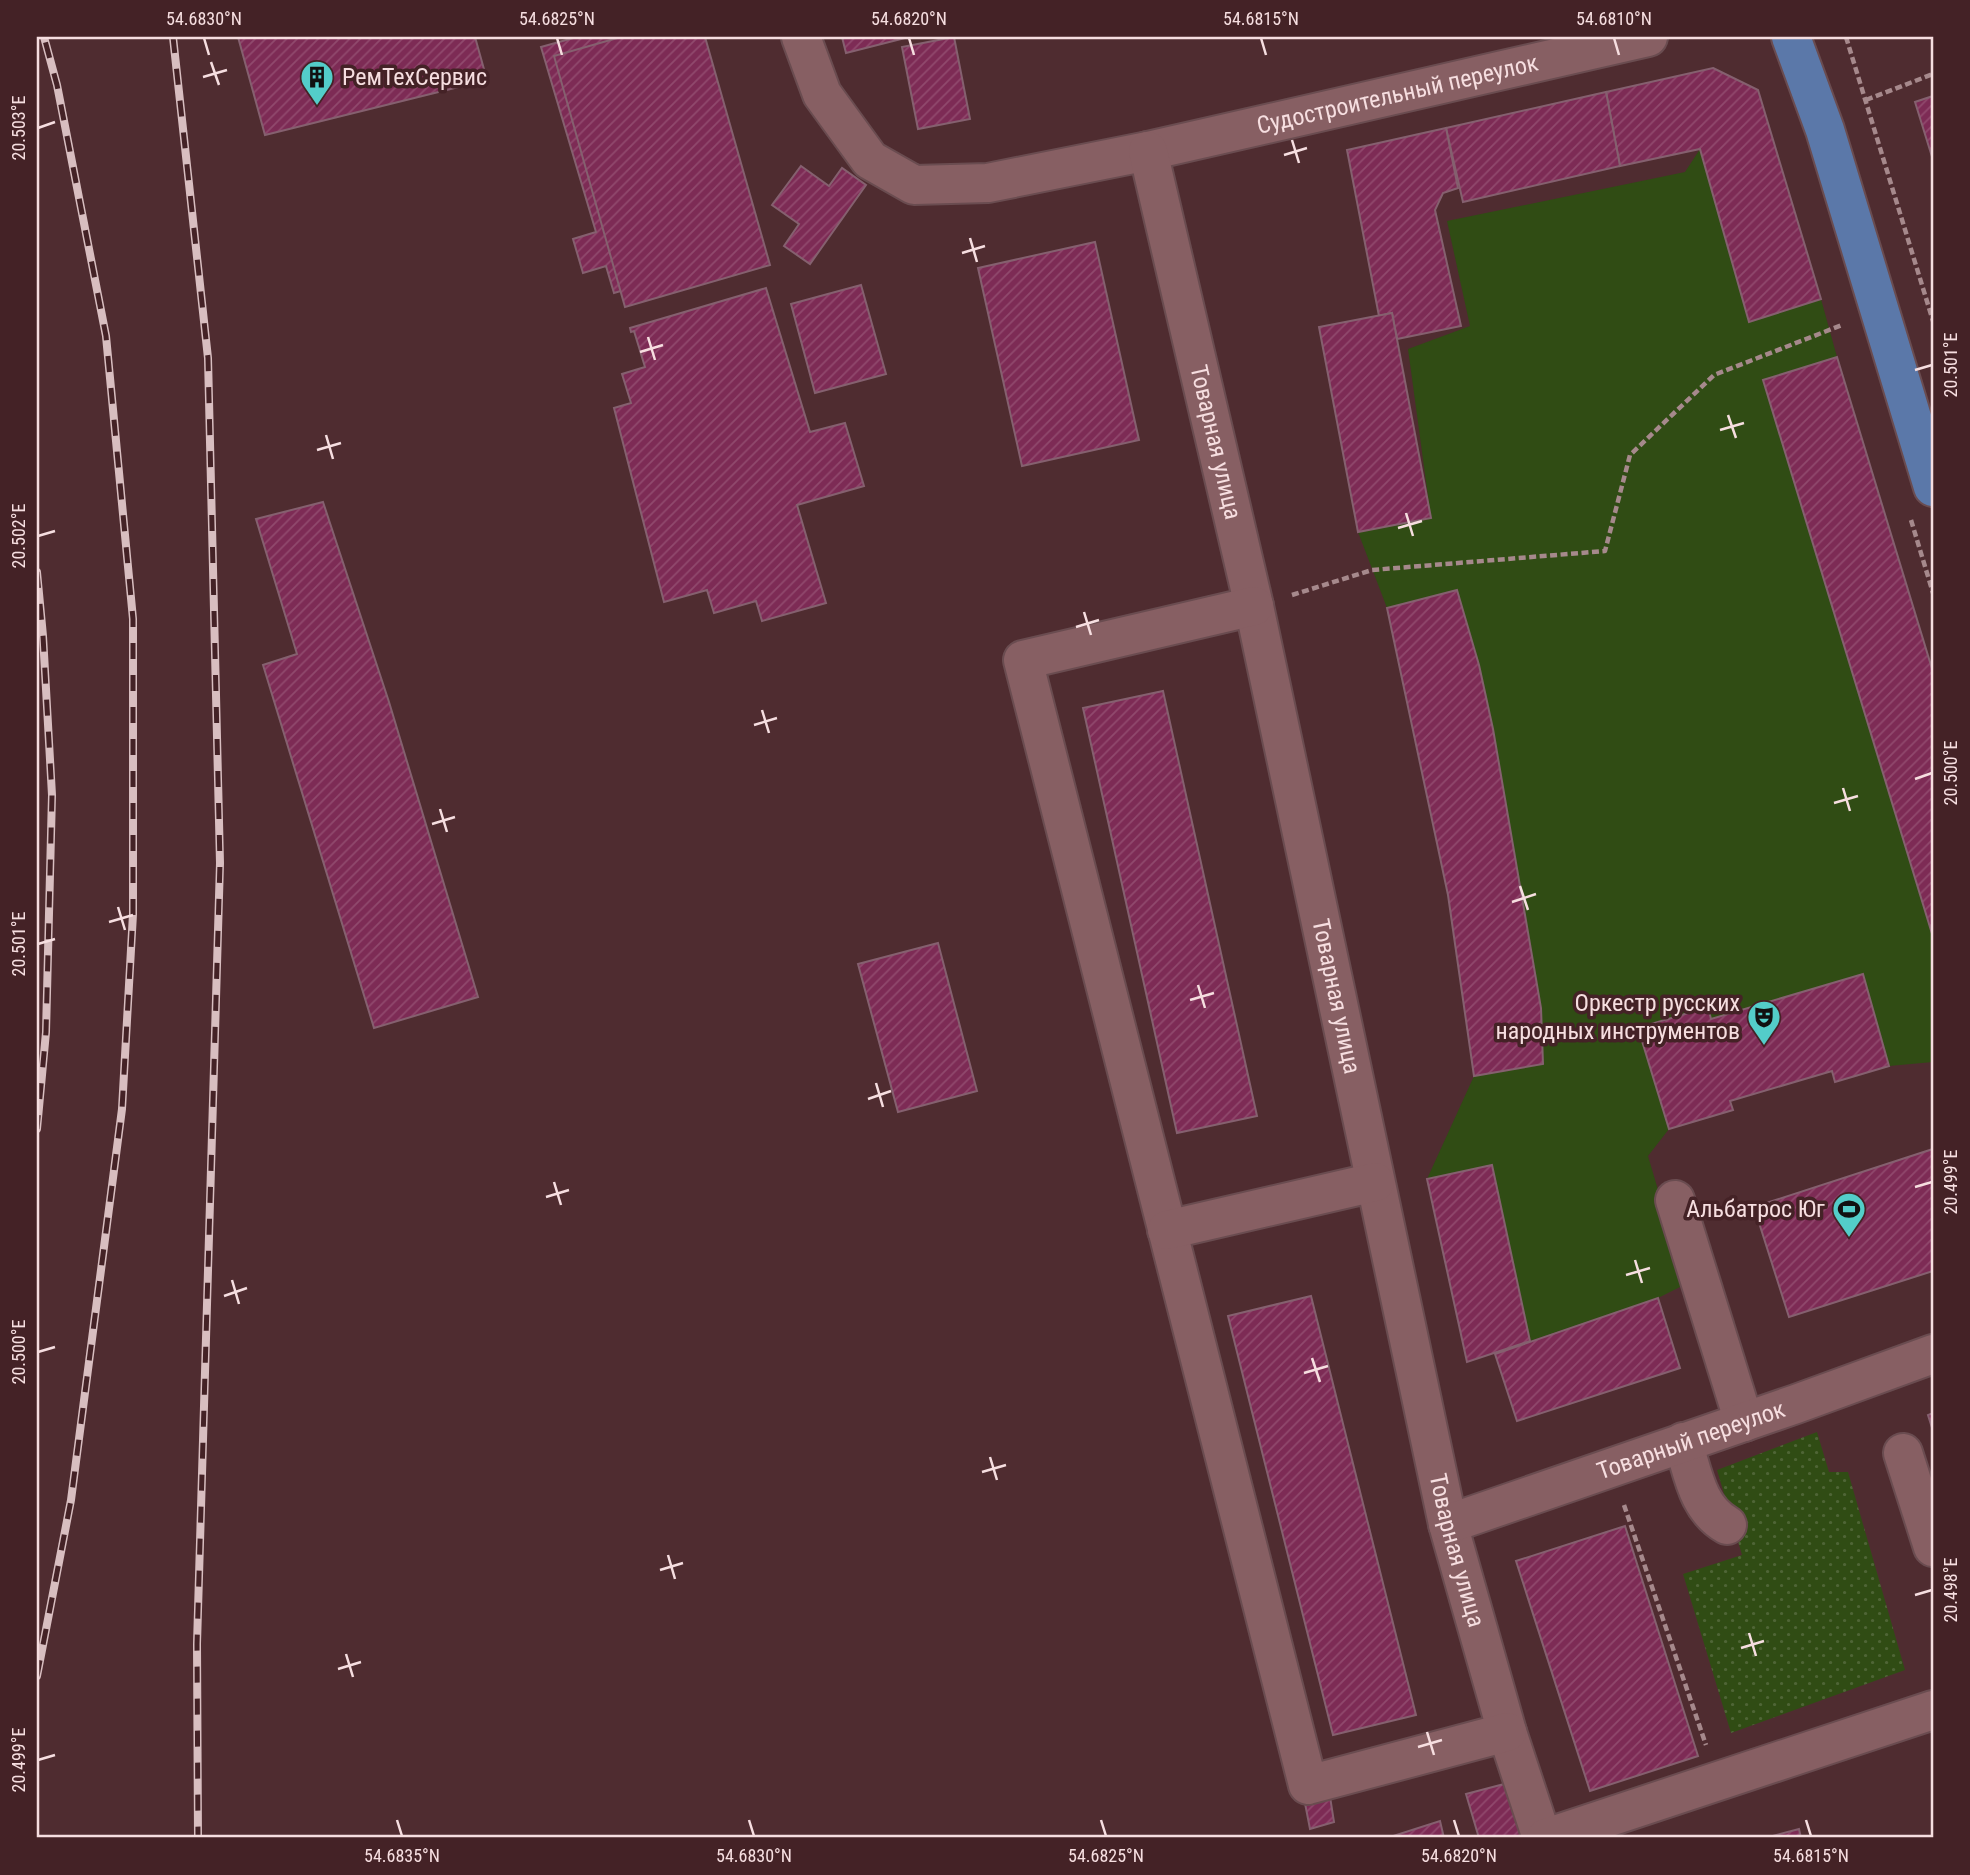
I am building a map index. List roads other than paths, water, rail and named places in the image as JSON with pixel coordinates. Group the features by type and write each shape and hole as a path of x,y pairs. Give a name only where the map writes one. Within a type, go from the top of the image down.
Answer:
{"main road":[{"path":"1791,37 1825,130 1933,487"}],"street":[{"name":"Судостроительный переулок","path":"801,37 822,94 870,160 914,185 988,183 1148,151 1648,37"},
{"name":"Товарная улица","path":"1148,151 1268,602 1376,1182 1448,1524 1507,1732 1544,1838"},
{"path":"1268,602 1023,660 1308,1785 1507,1732"},
{"path":"1167,1230 1376,1182"},
{"path":"1675,1200 1744,1422"},
{"name":"Товарный переулок","path":"1448,1524 1933,1354"},
{"path":"1683,1442 1703,1504 1713,1518 1727,1525"},
{"path":"1903,1453 1933,1547"},
{"path":"1544,1838 1933,1710"}],"railway":[{"path":"37,1676 71,1500 122,1109 133,914 133,619 106,336 57,85 44,37"},
{"path":"173,37 208,358 220,863 197,1644 198,1838"},
{"path":"37,572 52,795 46,1032 37,1129"}],"place":[{"name":"РемТехСервис","path":"317,107"},
{"name":"Оркестр русских народных инструментов","path":"1764,1047"},
{"name":"Альбатрос Юг","path":"1849,1239"}]}
